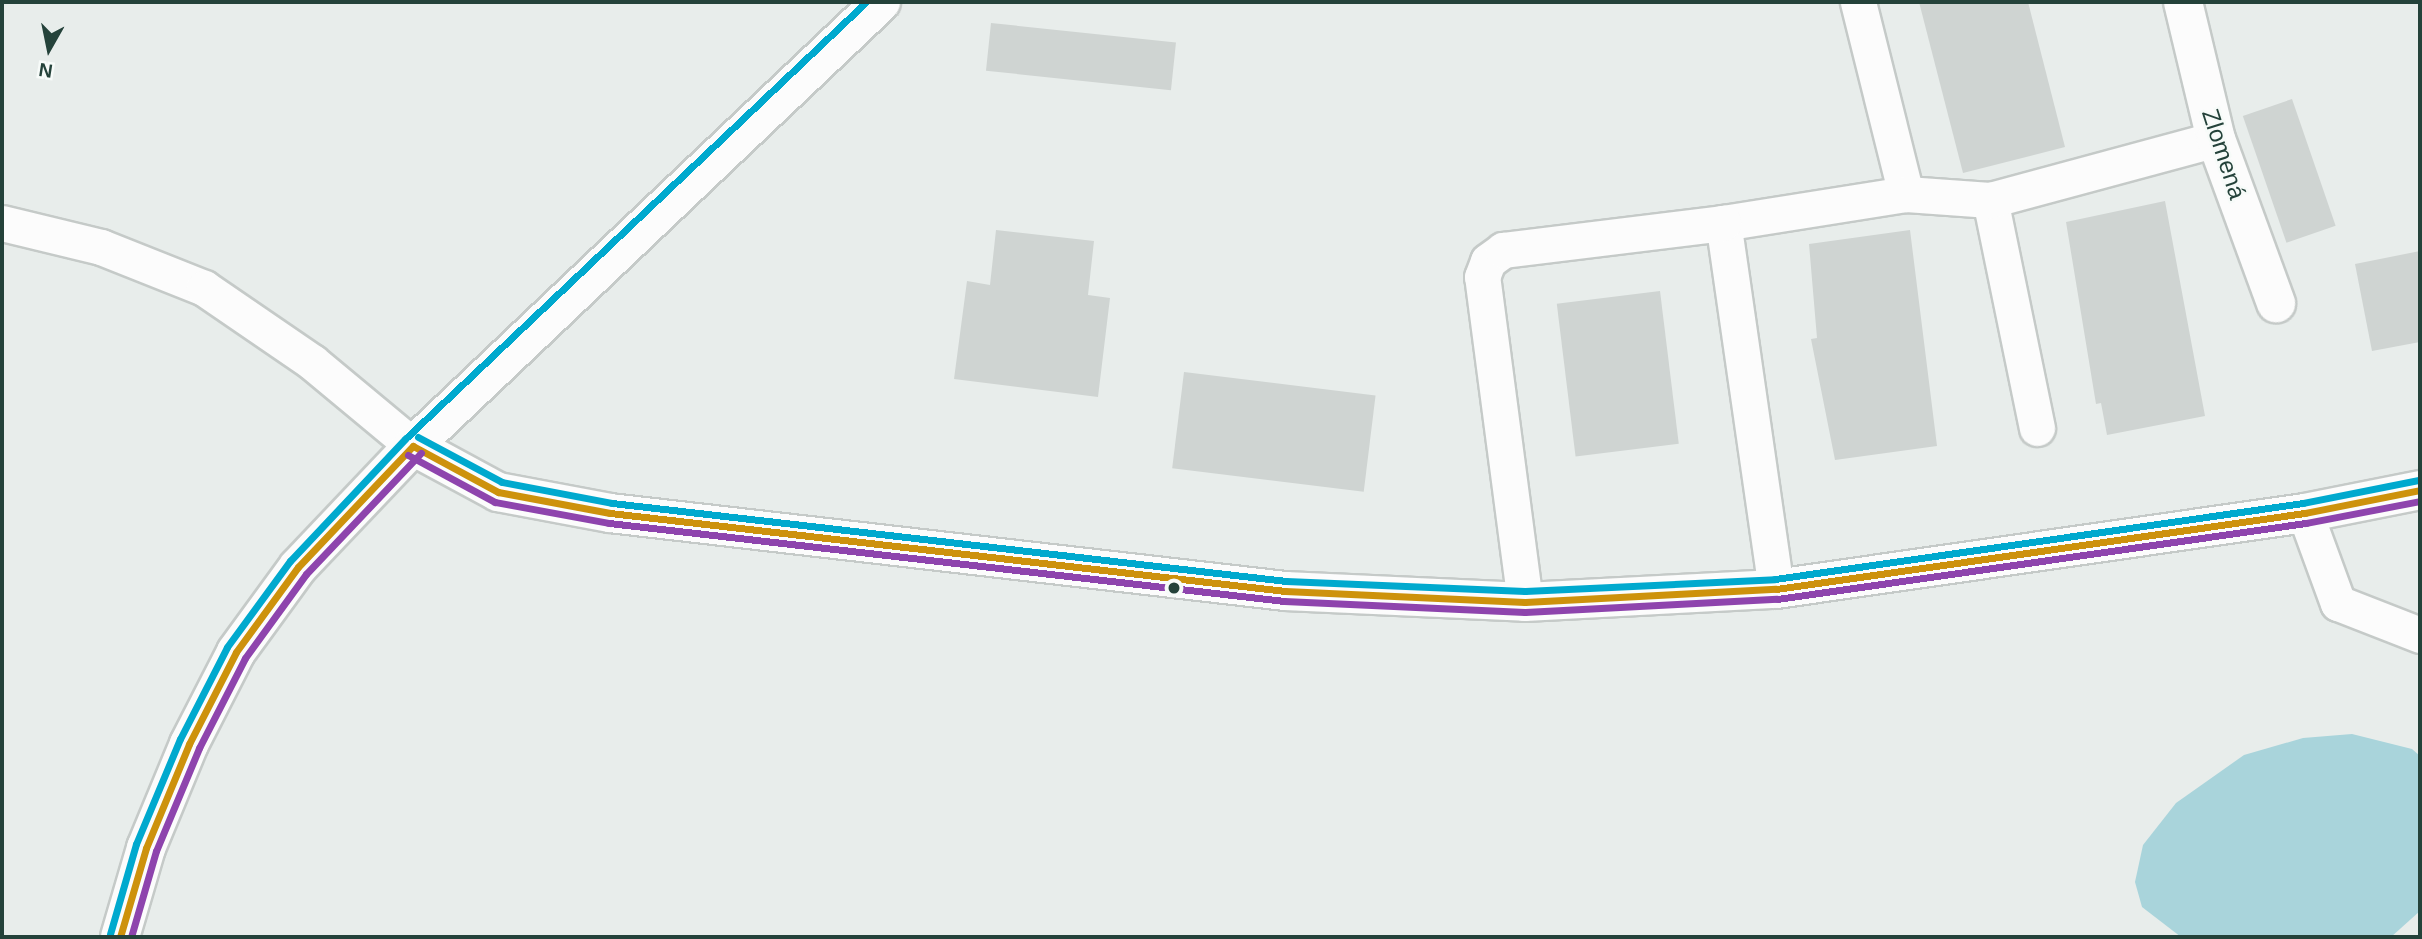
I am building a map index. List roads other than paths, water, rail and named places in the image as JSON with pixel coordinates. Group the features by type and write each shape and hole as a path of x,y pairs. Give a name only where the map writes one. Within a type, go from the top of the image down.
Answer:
{"street":[{"path":"120,937 146,848 189,744 236,652 298,567 413,446 881,2"},
{"name":"Zlomená","path":"2183,2 2216,139 2276,303"},
{"path":"413,446 498,492 610,513 1285,591 1525,602 1776,589 2305,513 2420,490"}],"lane":[{"path":"1858,2 1906,194"},
{"path":"1525,602 1482,277 1488,261 1503,250 1723,223 1906,194 1990,200 2216,139"},
{"path":"1990,200 2037,428"},
{"path":"2,223 101,247 204,288 312,362 413,446"},
{"path":"1723,223 1776,589"},
{"path":"2305,513 2338,603 2420,635"}],"water":[{"path":"2352,734 2412,749 2420,756 2420,911 2391,937 2181,937 2142,907 2135,882 2143,845 2176,803 2244,755 2303,738"}]}
